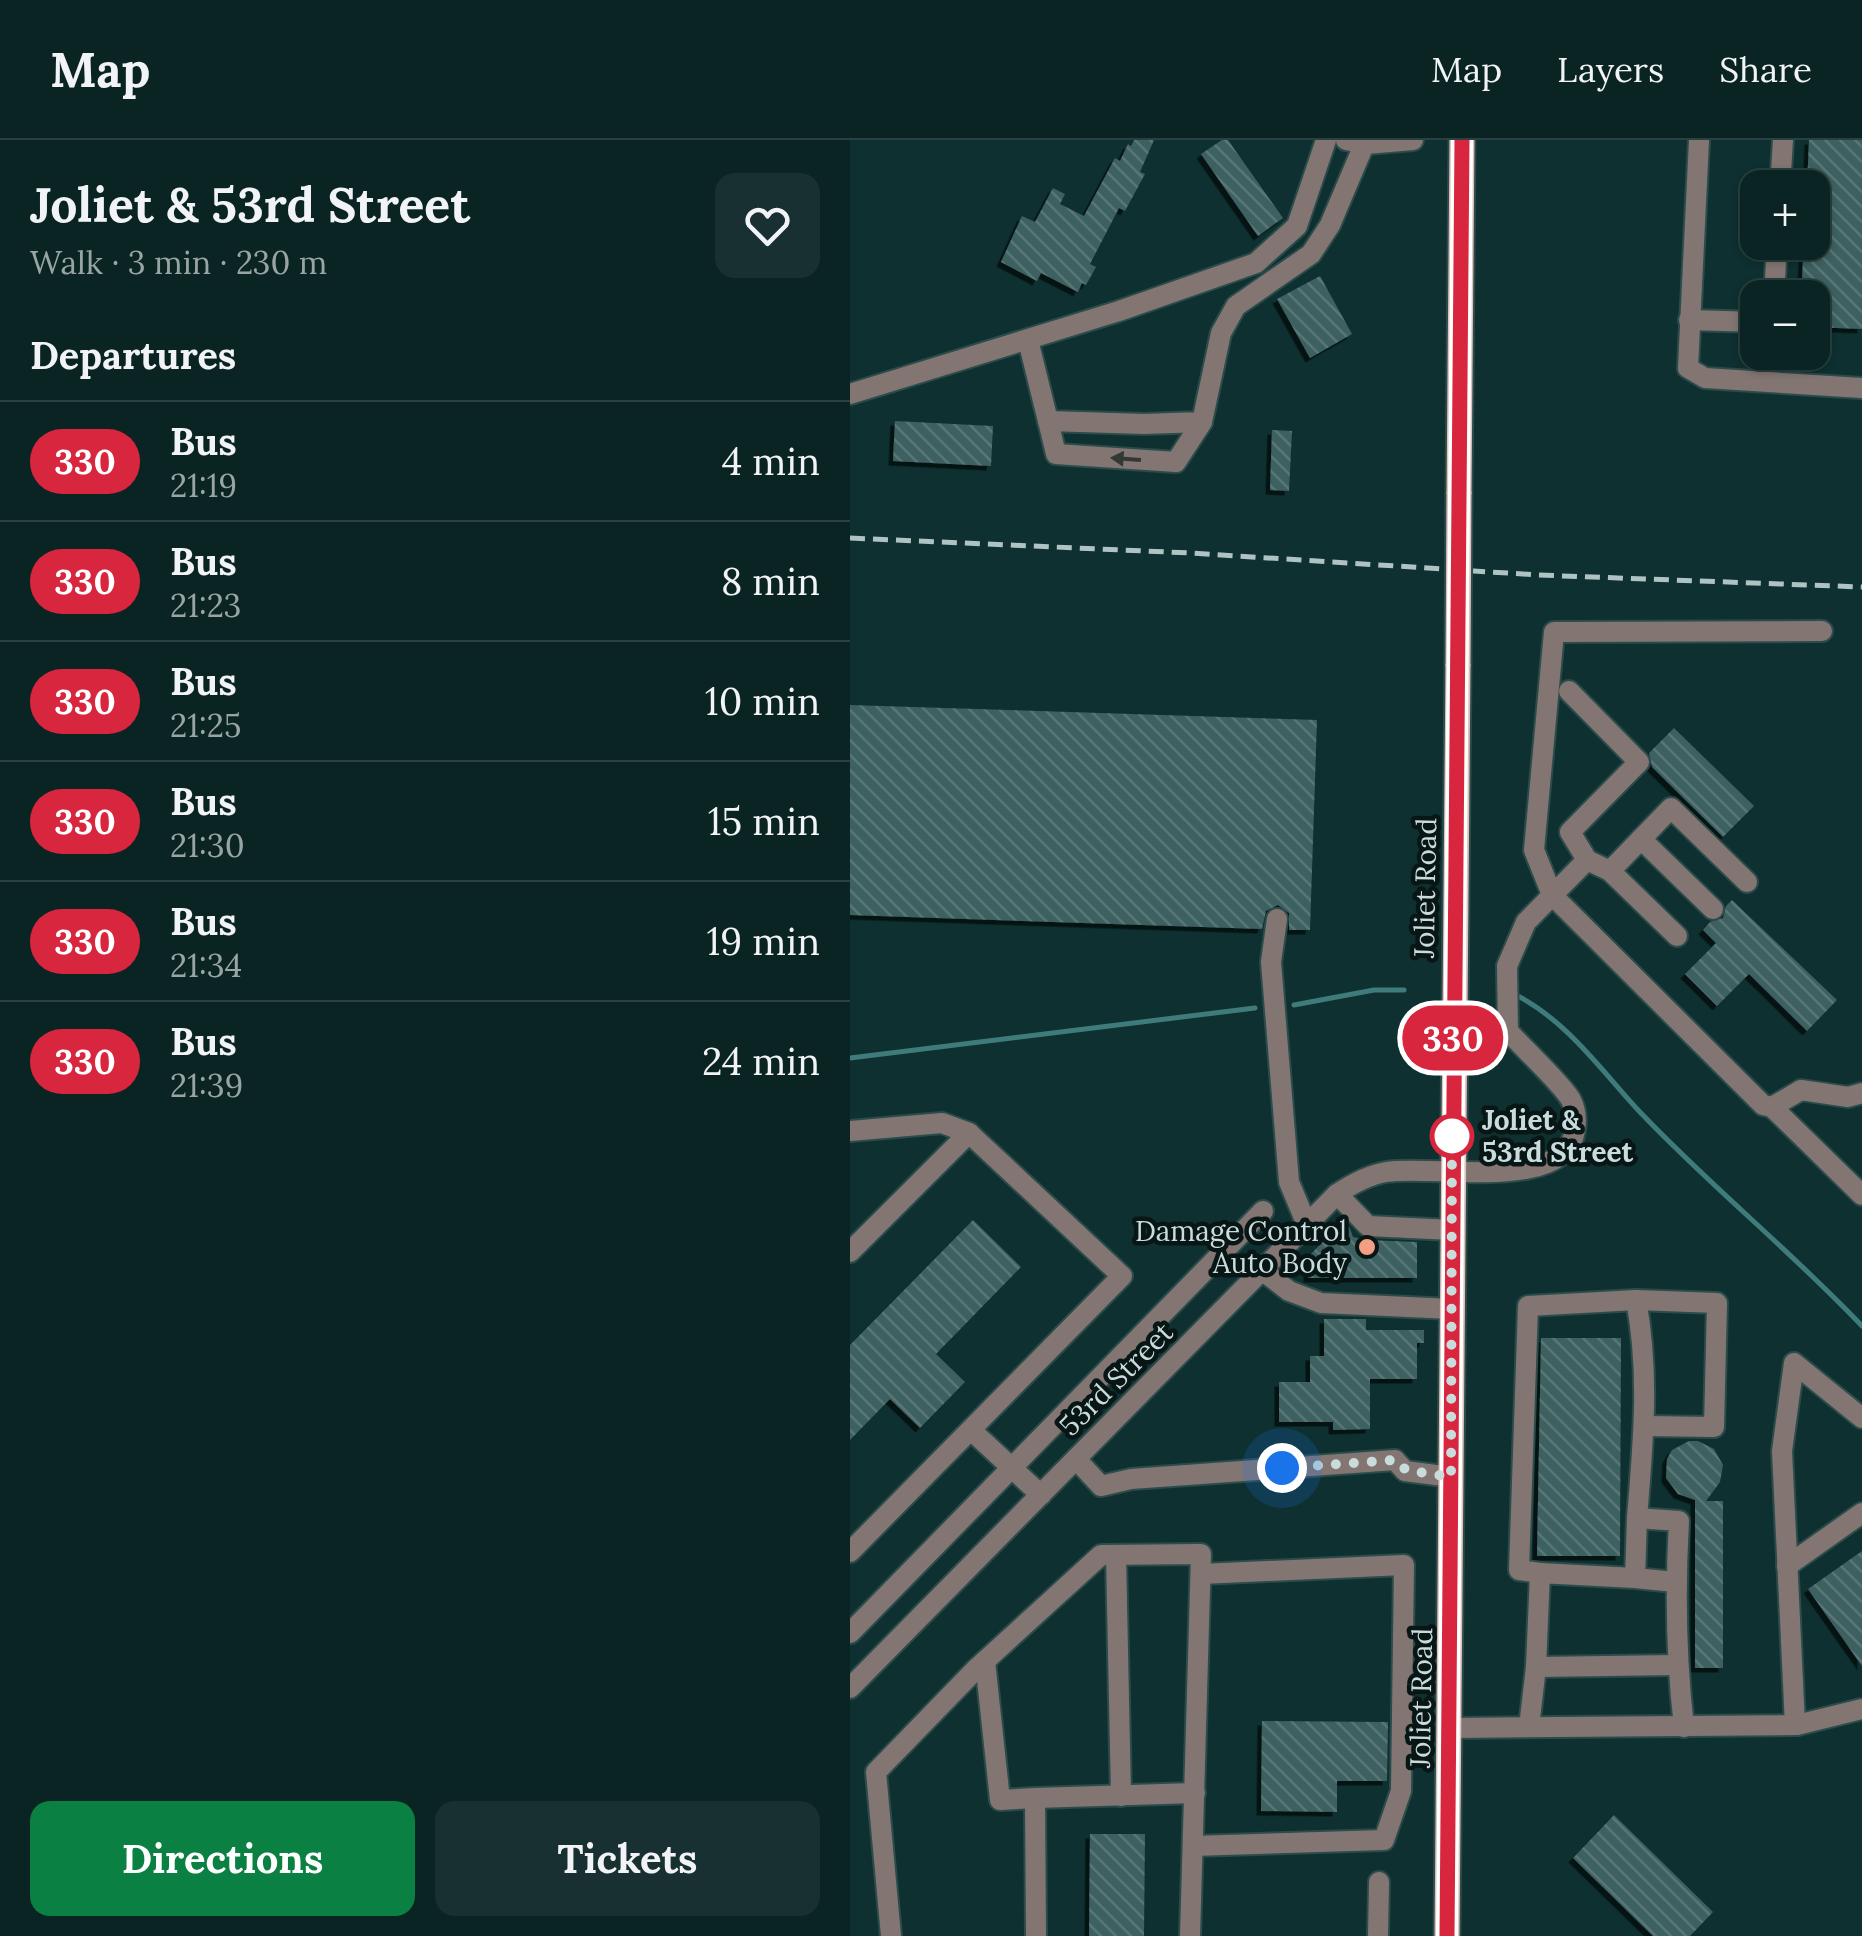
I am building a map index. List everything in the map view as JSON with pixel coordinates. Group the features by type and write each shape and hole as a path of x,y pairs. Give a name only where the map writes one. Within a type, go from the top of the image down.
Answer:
{"main road":[{"name":"Joliet Road","path":"1447,1936 1462,140"}],"street":[{"path":"850,394 1028,340 1256,263 1296,226 1326,140"},
{"path":"1028,340 1056,454 1176,462 1202,422 1220,333 1236,306 1311,254 1330,224 1359,141 1413,140"},
{"path":"1699,140 1688,368 1705,378 1862,388"},
{"path":"1781,170 1783,140"},
{"path":"1689,320 1740,321"},
{"path":"1048,421 1202,422"},
{"path":"1822,631 1554,632 1534,850 1552,896 1763,1105 1772,1107 1862,1194"},
{"path":"1569,691 1639,762 1570,832 1587,860 1610,871 1677,936"},
{"path":"1610,871 1671,808 1747,882"},
{"path":"1641,839 1713,909"},
{"path":"1552,896 1587,860"},
{"name":"53rd Street","path":"850,1688 1350,1184 1386,1172 1537,1170 1560,1158 1574,1141 1577,1118 1570,1098 1508,1032 1506,966 1526,922 1552,896"},
{"path":"1277,919 1271,962 1289,1182 1307,1225"},
{"path":"1772,1107 1801,1090 1848,1097 1862,1093"},
{"path":"850,1132 942,1124 969,1132 1122,1276 850,1552"},
{"path":"850,1252 969,1132"},
{"path":"1337,1194 1368,1226 1452,1230"},
{"path":"850,1632 1263,1211"},
{"path":"1262,1270 1289,1292 1321,1303 1452,1309"},
{"path":"1644,1426 1714,1426 1717,1303 1636,1300 1528,1306 1520,1570 1675,1582"},
{"path":"1635,1578 1644,1426 1644,1338 1636,1300"},
{"path":"1794,1726 1782,1452 1794,1362 1862,1418"},
{"path":"971,1430 1040,1495"},
{"path":"1076,1459 1101,1486 1131,1479 1395,1460 1406,1470 1451,1477"},
{"path":"1787,1566 1862,1513"},
{"path":"1637,1518 1679,1521 1675,1582 1677,1665 1684,1726"},
{"path":"892,1936 876,1772 984,1661 1101,1555 1202,1554 1190,1936"},
{"path":"1116,1555 1121,1796"},
{"path":"1193,1846 1384,1840 1401,1792 1404,1565 1201,1574"},
{"path":"1529,1727 1540,1573"},
{"path":"984,1661 1000,1800 1195,1793"},
{"path":"1536,1667 1677,1665"},
{"path":"1450,1728 1794,1726 1862,1710"},
{"path":"1036,1798 1036,1936"},
{"path":"1378,1882 1378,1936"}],"building":[{"path":"1134,140 1154,140 1140,172 1145,174 1125,211 1119,208 1090,264 1096,267 1086,285 1082,283 1078,292 1041,273 1037,281 1001,262 1022,216 1035,222 1053,188 1065,194 1060,204 1084,216 1115,158 1120,161"},
{"path":"1228,140 1283,218 1258,236 1201,154"},
{"path":"1809,140 1862,140 1862,329 1830,328 1830,280 1802,280 1803,260 1830,260 1830,170 1808,170"},
{"path":"1320,276 1352,334 1310,358 1277,299"},
{"path":"895,421 993,426 991,466 893,461"},
{"path":"1272,430 1292,431 1289,491 1270,490"},
{"path":"850,705 1317,720 1310,930 1289,930 1289,913 1278,905 1266,911 1262,929 850,915"},
{"path":"1674,728 1754,806 1723,837 1652,767 1649,753"},
{"path":"1732,900 1837,1000 1807,1031 1749,974 1717,1006 1685,974 1716,943 1703,930 1710,922 1723,918"},
{"path":"973,1220 1021,1267 936,1354 965,1382 920,1428 890,1399 850,1440 850,1345"},
{"name":"Damage Control Auto Body","path":"1338,1226 1349,1226 1353,1237 1367,1240 1417,1242 1417,1278 1308,1278 1308,1257"},
{"path":"1324,1319 1366,1319 1366,1330 1424,1330 1424,1343 1417,1343 1417,1379 1370,1379 1370,1429 1333,1430 1333,1422 1279,1422 1279,1382 1310,1382 1310,1356 1324,1356"},
{"path":"1541,1338 1621,1338 1620,1556 1537,1556"},
{"path":"1689,1441 1714,1449 1723,1465 1720,1482 1706,1501 1723,1501 1723,1668 1695,1668 1695,1500 1678,1494 1666,1478 1667,1459 1672,1450"},
{"path":"1862,1551 1862,1666 1808,1589"},
{"path":"1262,1721 1388,1722 1387,1781 1337,1781 1337,1812 1261,1811"},
{"path":"1614,1815 1713,1912 1690,1936 1653,1936 1573,1858"},
{"path":"1090,1834 1145,1834 1144,1936 1089,1936"}],"waterway":[{"path":"1294,1005 1374,990 1404,990"},
{"path":"1516,995 1567,1032 1666,1139 1862,1326"},
{"path":"850,1058 1255,1008"}],"railway":[{"path":"850,538 1190,553 1538,575 1862,587"}],"bus line":[{"name":"330","path":"1447,1936 1462,140"}],"place":[{"name":"Joliet & 53rd Street","path":"1452,1136"},
{"name":"Damage Control Auto Body","path":"1367,1247"}],"route":[{"path":"1282,1468 1395,1460 1406,1470 1451,1477 1452,1136"}]}
